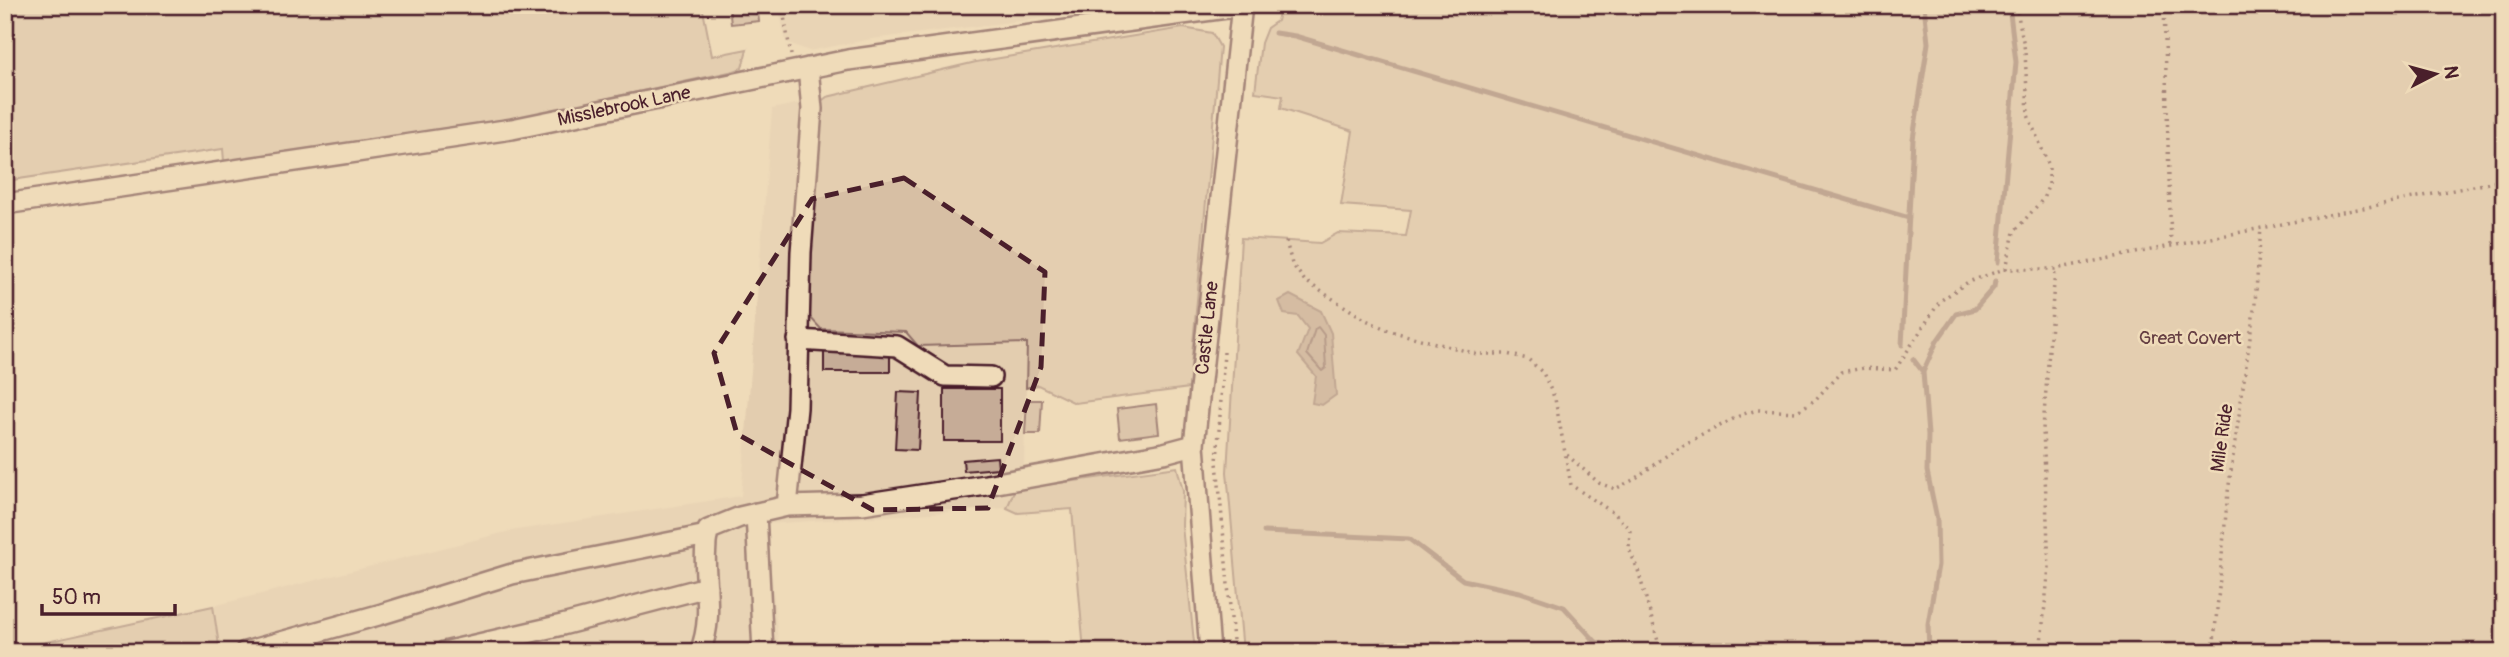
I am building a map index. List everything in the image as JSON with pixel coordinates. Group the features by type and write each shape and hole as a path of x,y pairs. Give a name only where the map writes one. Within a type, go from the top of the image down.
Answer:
{"street":[{"name":"Misslebrook Lane","path":"5,204 512,130 848,60 1242,6"},
{"name":"Castle Lane","path":"1210,652 1194,445 1242,6"},
{"path":"787,506 797,408 801,252 812,109 800,70"},
{"path":"797,340 897,346 945,376 991,376"},
{"path":"700,652 708,627 705,545 707,534 708,530 724,522 787,506 862,504 986,485 1164,453 1194,445"},
{"path":"756,513 763,652"},
{"path":"245,652 382,614 512,573 707,534"},
{"path":"444,652 562,625 707,587"}],"path":[{"path":"782,5 790,43 800,70"},
{"path":"2006,269 2014,232 2043,199 2049,184 2049,166 2028,115 2025,51 2016,5"},
{"path":"2164,5 2171,246"},
{"path":"1567,455 1599,484 1615,489 1633,480 1677,448 1743,414 1758,411 1796,412 1815,400 1842,372 1864,368 1895,370 1940,301 1968,282 2006,269 2055,269 2504,180"},
{"name":"Mile Ride","path":"2213,652 2228,492 2255,303 2261,228"},
{"path":"1286,241 1292,264 1305,281 1366,320 1390,331 1477,354 1507,354 1528,359 1543,373 1555,399 1571,485 1615,514 1630,530 1629,549 1639,570 1661,652"},
{"path":"2039,652 2049,567 2043,429 2055,269"},
{"path":"1224,352 1217,462 1234,652"}],"highlighted area":[{"path":"904,178 1045,272 1041,367 988,508 873,510 737,434 714,353 812,199"}],"shaded area":[{"path":"778,5 1085,5 1085,13 872,39 809,51 786,42"},
{"path":"827,97 820,102 821,329 906,332 1027,343 1024,467 1007,508 767,524 779,652 220,652 213,606 510,531 741,496 772,109"}],"green space":[{"path":"5,5 702,5 712,56 747,49 742,68 734,71 522,117 224,161 223,149 5,181"},
{"name":"Great Covert","path":"1281,5 2504,5 2504,652 1243,652 1227,472 1241,238 1320,243 1338,233 1406,236 1411,210 1341,205 1353,131 1281,108 1283,96 1255,92 1261,43 1267,28 1277,21"},
{"path":"1183,28 1212,33 1220,47 1189,388 1075,403 1038,385 1026,388 1027,343 918,346 906,332 821,329 807,314 820,102 827,97 976,62"},
{"path":"1177,467 1183,491 1182,526 1195,652 1084,652 1072,509 1018,513 1007,508 1015,489"},
{"path":"213,606 220,652 5,652 5,651"}],"water":[{"path":"1290,295 1321,311 1331,333 1336,395 1322,405 1312,403 1316,376 1298,355 1308,329 1298,316 1284,314 1279,301"},
{"path":"163,644 177,645 194,652 143,652"}],"building":[{"path":"713,5 757,5 759,21 731,24 729,6 713,8"},
{"path":"824,350 890,350 890,372 824,372"},
{"path":"944,389 1000,389 1000,441 944,441"},
{"path":"898,392 921,393 918,450 895,449"},
{"path":"1027,400 1042,400 1040,434 1025,434"},
{"path":"1156,404 1159,433 1120,438 1117,409"},
{"path":"997,457 998,468 964,471 963,460"}],"waterway":[{"path":"1902,345 1913,139 1928,43 1924,5"},
{"path":"1998,262 2016,62 2009,5"},
{"path":"1275,33 1295,36 1909,218"},
{"path":"1923,372 1937,341 1956,314 1975,309 1994,287 1995,281"},
{"path":"1913,359 1923,372 1928,435 1927,471 1937,519 1938,565 1928,624 1929,652"},
{"path":"1264,532 1409,539 1463,580 1520,592 1564,607 1596,642 1631,652"}]}
